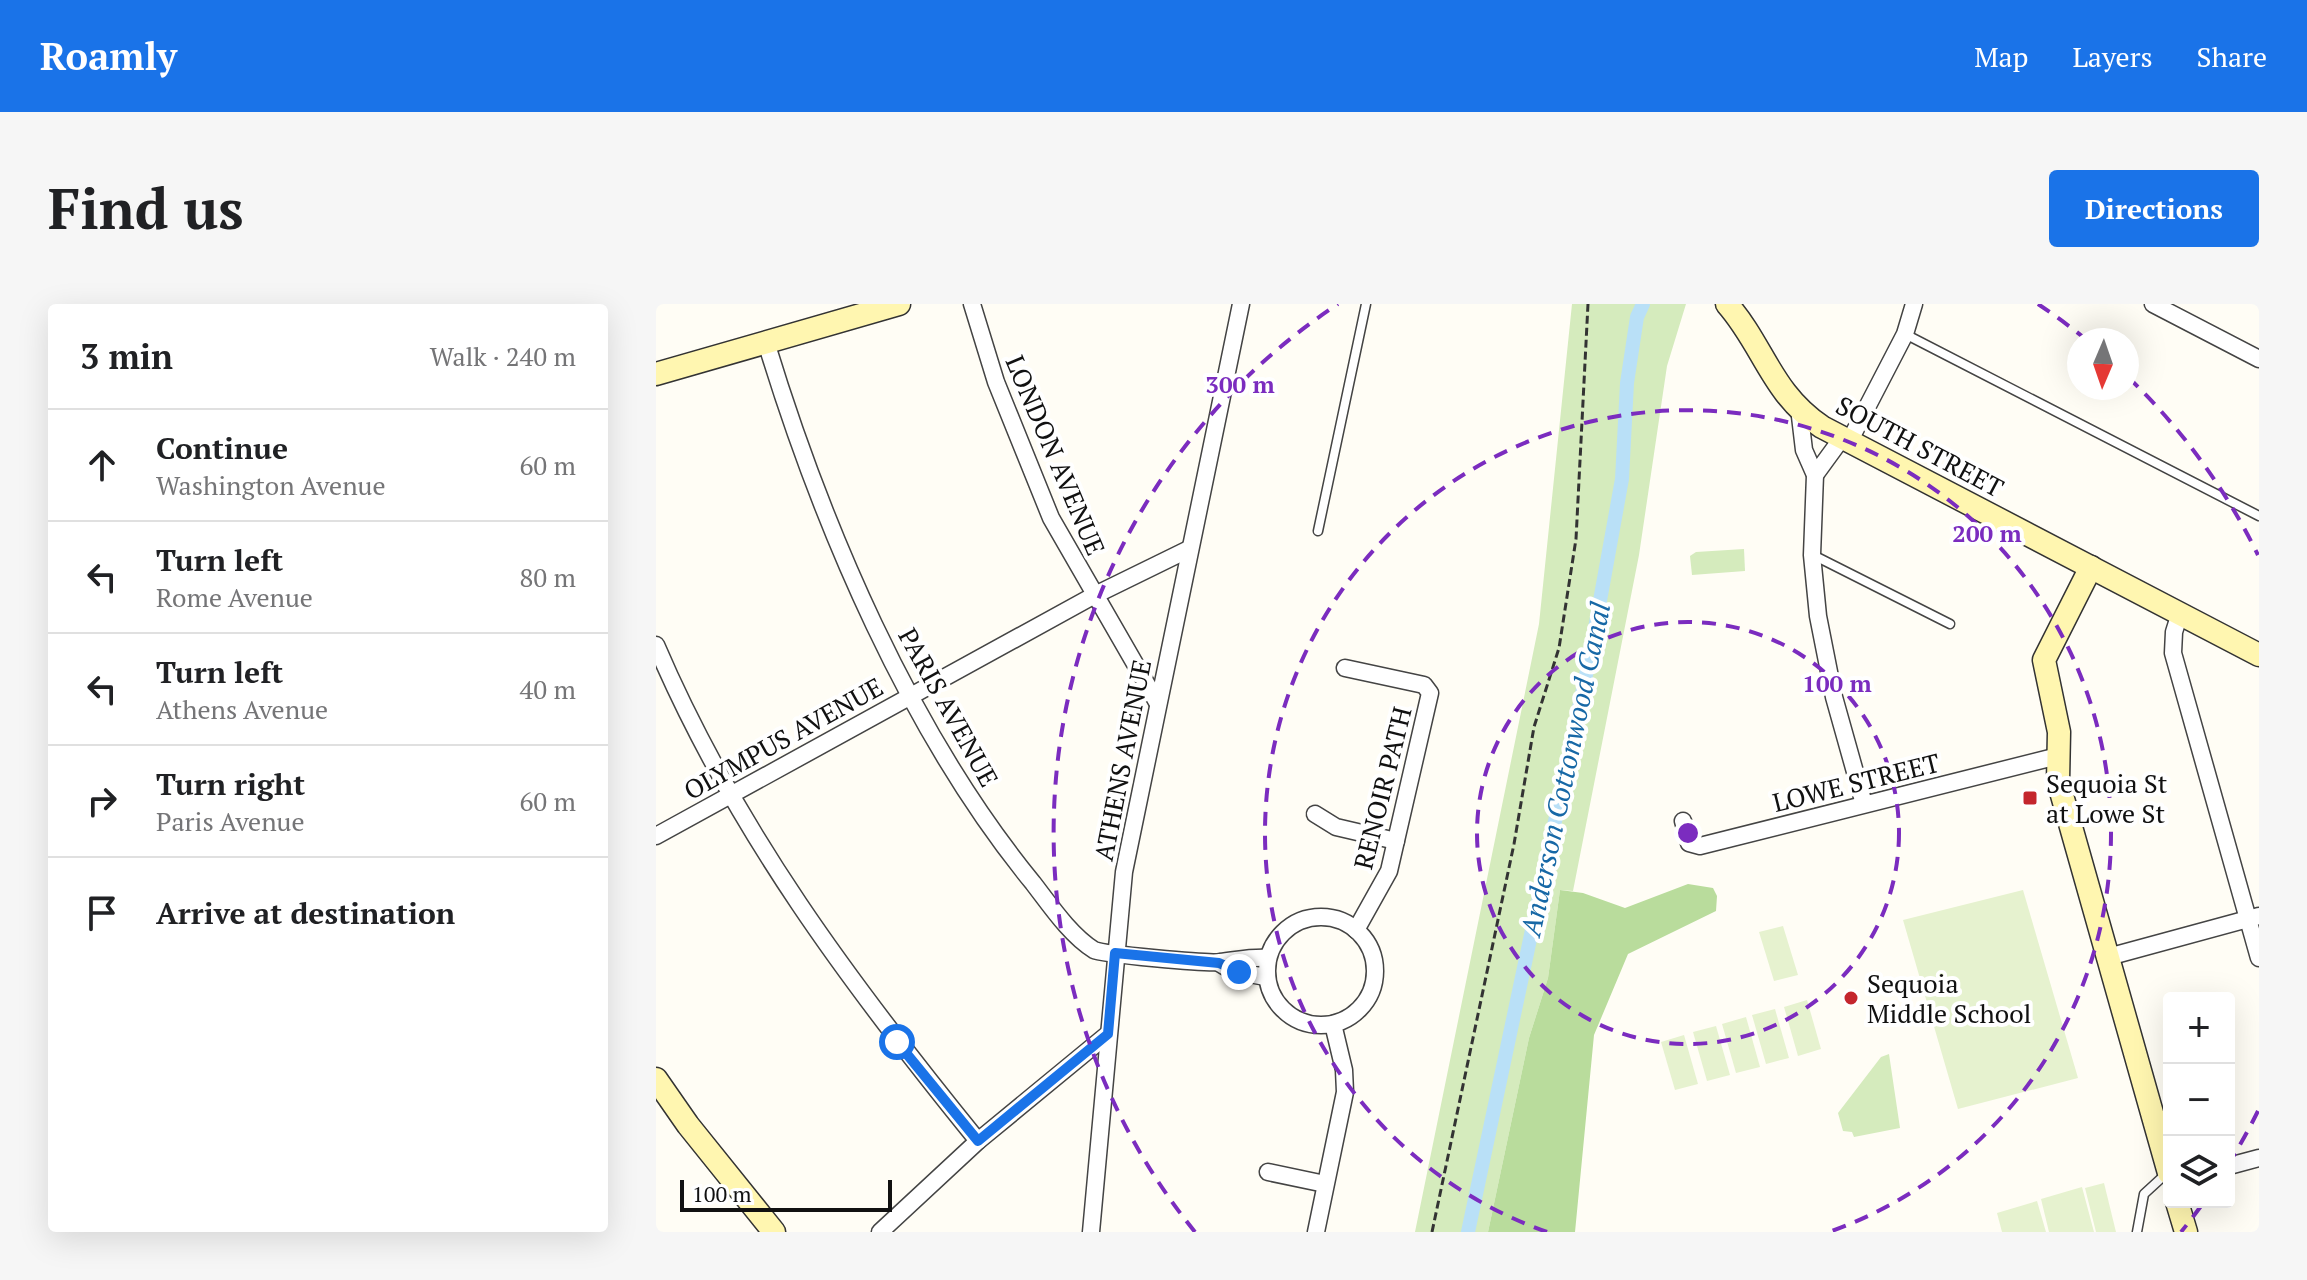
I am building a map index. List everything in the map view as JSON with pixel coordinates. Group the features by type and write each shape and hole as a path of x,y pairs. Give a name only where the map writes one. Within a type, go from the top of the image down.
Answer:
{"street":[{"path":"656,374 899,304"},
{"name":"LONDON AVENUE","path":"972,304 996,382 1030,470 1093,596 1157,702"},
{"name":"ATHENS AVENUE","path":"1091,1232 1115,953 1132,820 1241,304"},
{"name":"SOUTH STREET","path":"1727,304 1775,381 1799,408 1845,440 2259,655"},
{"path":"1815,475 1845,440 1905,334 1914,304"},
{"path":"2153,304 2259,359"},
{"name":"PARIS AVENUE","path":"766,342 802,456 854,581 910,695 1019,867 1065,923 1096,951 1219,963 1240,957 1268,958"},
{"path":"1799,408 1804,450 1815,475 1812,555 1824,654 1864,804"},
{"name":"OLYMPUS AVENUE","path":"656,836 1093,596 1189,549"},
{"path":"2091,567 2044,656 2059,732 2061,792 2163,1151"},
{"path":"2180,613 2174,632 2173,653 2254,918 2259,958"},
{"path":"656,645 686,716 729,796 824,945 978,1141"},
{"name":"RENOIR PATH","path":"1345,668 1424,685 1430,693 1384,883 1356,930"},
{"name":"LOWE STREET","path":"1683,821 1689,843 1700,846 2058,756"},
{"path":"1315,814 1336,827 1396,841"},
{"path":"2108,957 2254,918"},
{"path":"1334,919 1356,930 1373,954 1374,984 1359,1010 1333,1024 1309,1024 1287,1013 1272,994 1266,977 1268,958 1279,937 1298,922 1334,919"},
{"name":"PARIS AVENUE","path":"1219,963 1232,971 1266,977"},
{"path":"1316,1232 1345,1092 1344,1070 1333,1024"},
{"path":"880,1232 978,1141 1108,1034"},
{"path":"656,1079 688,1125 774,1232"},
{"path":"2235,1164 2259,1158"},
{"path":"1268,1172 1325,1184"},
{"path":"2179,1208 2186,1232"}],"lane":[{"path":"1318,531 1366,304"},
{"path":"1905,334 2259,516"},
{"path":"1812,555 1950,624"},
{"path":"2137,1232 2144,1194 2163,1177"}],"path":[{"path":"1432,1232 1514,844 1534,727 1559,648 1565,588 1576,539 1588,304"}],"green space":[{"path":"1572,304 1686,304 1667,366 1639,555 1573,891 1560,890 1548,978 1529,1038 1488,1232 1415,1232 1539,624"},
{"path":"1744,549 1745,571 1692,575 1690,556 1696,552"},
{"path":"1688,884 1713,888 1717,896 1716,911 1628,954 1594,1035 1575,1232 1488,1232 1529,1038 1548,978 1560,890 1583,893 1625,908"},
{"path":"2023,890 2078,1078 1958,1109 1903,920"},
{"path":"1783,926 1798,975 1774,981 1759,932"},
{"path":"1807,1000 1821,1049 1798,1056 1784,1007"},
{"path":"1775,1009 1789,1058 1766,1064 1752,1015"},
{"path":"1746,1017 1760,1067 1736,1073 1722,1024"},
{"path":"1716,1026 1730,1075 1707,1081 1693,1032"},
{"path":"1684,1035 1698,1084 1675,1090 1661,1042"},
{"path":"1889,1054 1900,1128 1854,1137 1852,1132 1843,1131 1838,1113 1881,1057"},
{"path":"2104,1183 2116,1232 2096,1232 2085,1188"},
{"path":"2082,1187 2094,1232 2049,1232 2041,1199"},
{"path":"2037,1201 2046,1232 2002,1232 1997,1213"}],"waterway":[{"name":"Anderson Cottonwood Canal","path":"1468,1232 1590,656 1622,479 1627,383 1637,317 1643,304"}],"place":[{"name":"Sequoia St at Lowe St","path":"2030,798"},
{"name":"Sequoia Middle School","path":"1851,998"}],"route":[{"path":"897,1042 978,1141 1108,1034 1115,953 1219,963 1239,972"}]}
